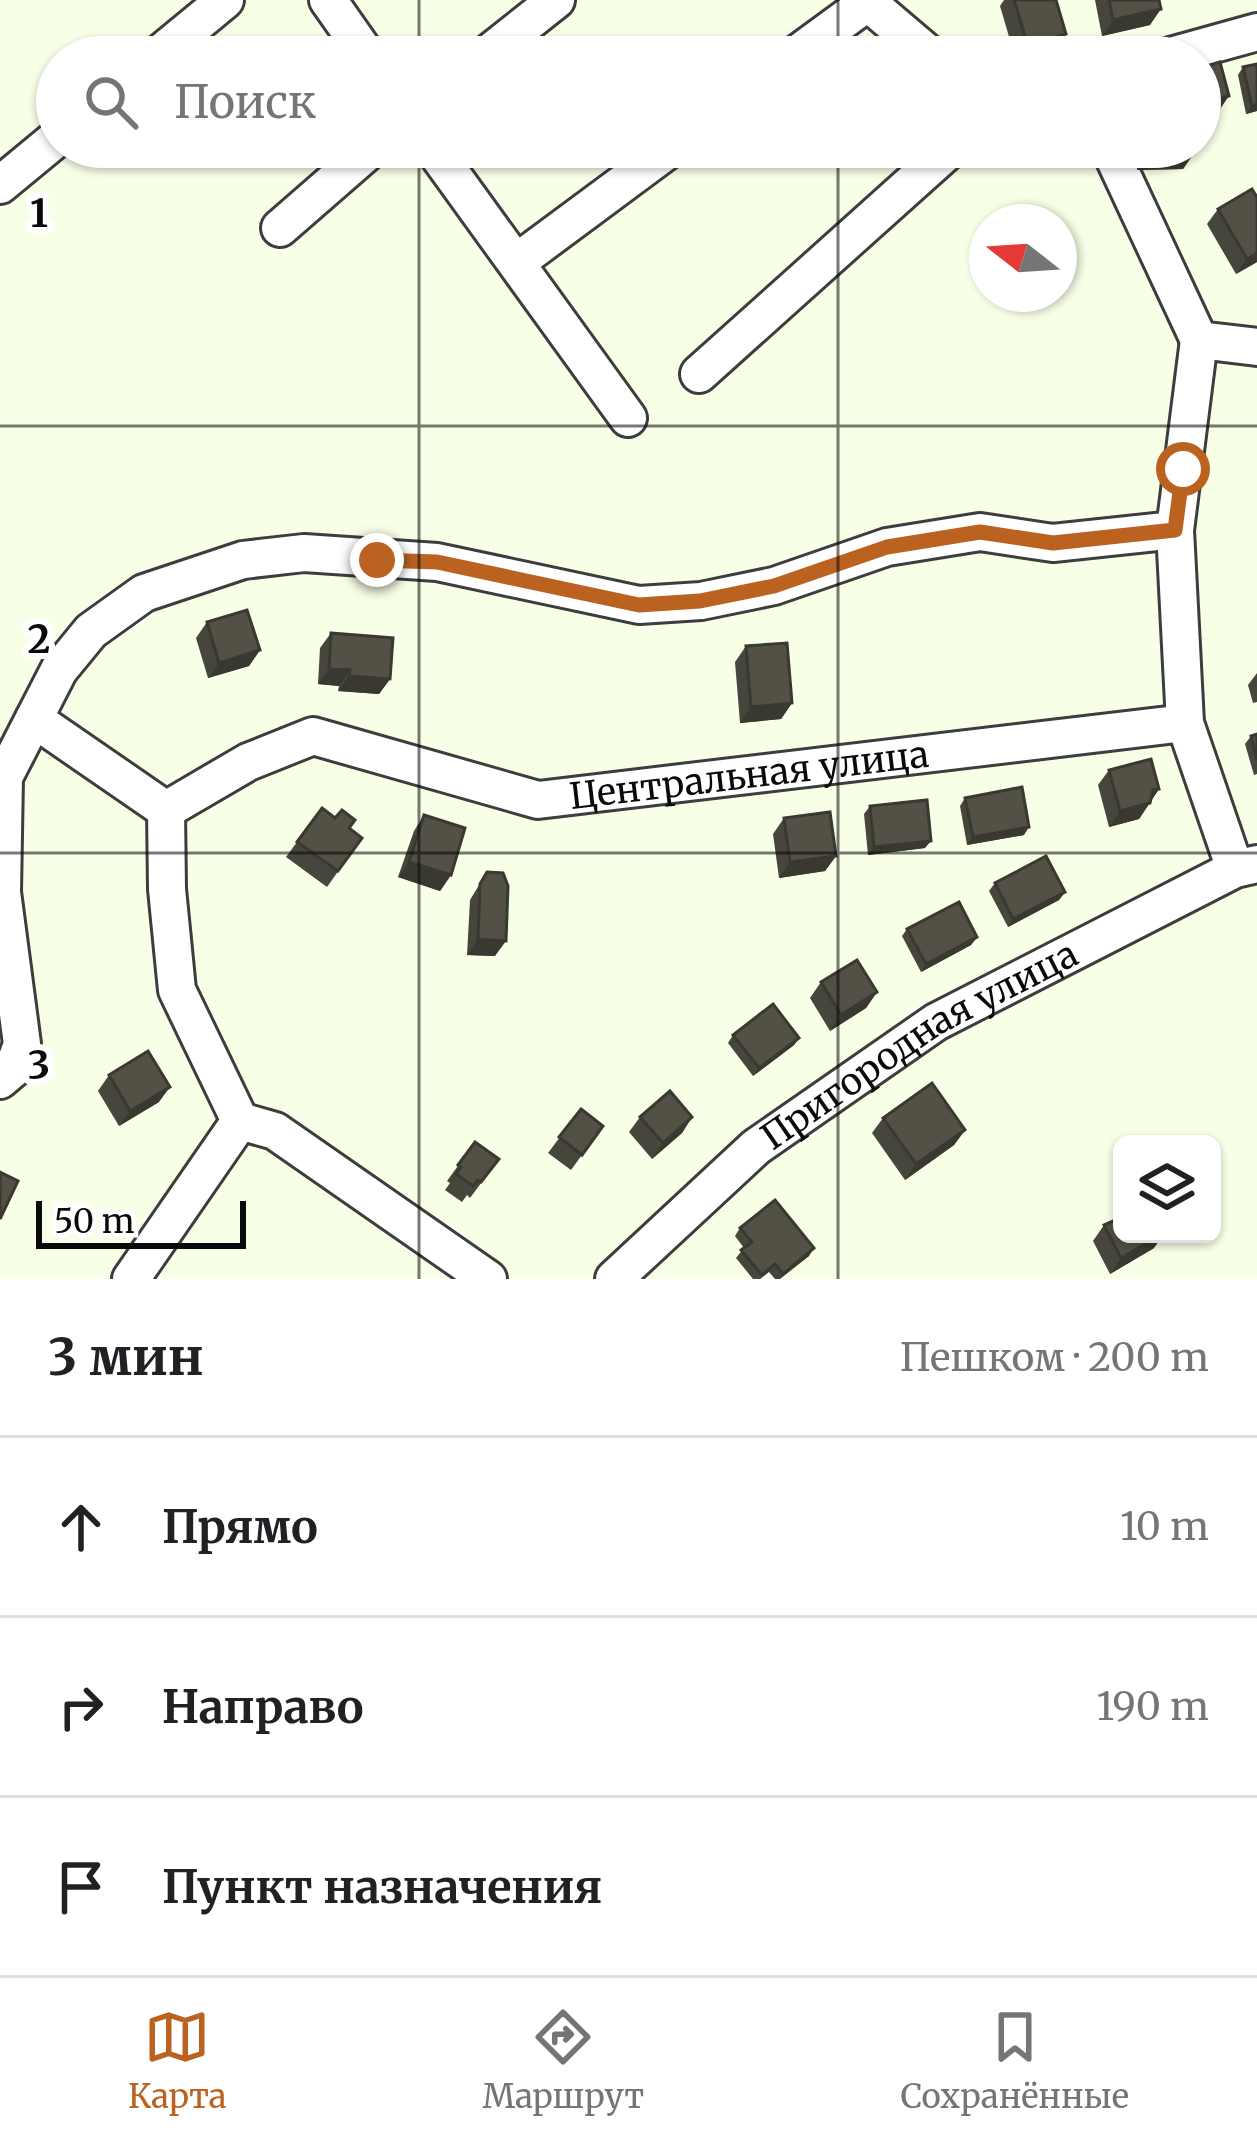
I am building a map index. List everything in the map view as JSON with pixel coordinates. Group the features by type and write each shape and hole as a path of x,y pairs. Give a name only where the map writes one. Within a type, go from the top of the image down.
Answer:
{"street":[{"path":"181,36 225,0"},
{"path":"328,0 353,36"},
{"path":"511,36 556,0"},
{"path":"821,36 866,1 907,36"},
{"path":"1221,42 1257,32"},
{"path":"0,184 36,155"},
{"path":"280,228 349,168"},
{"path":"448,168 628,418"},
{"path":"517,262 644,168"},
{"path":"699,374 929,168"},
{"path":"1119,168 1199,340 1175,530 1186,723 1246,866"},
{"path":"1199,340 1257,346"},
{"path":"0,1080 13,1070 22,1044 2,892 4,777 58,670 91,631 144,592 243,560 304,553 437,562 639,605 700,601 774,586 887,547 980,532 1053,543 1175,530"},
{"path":"34,719 166,810 167,889 177,991 240,1121 275,1131 488,1279"},
{"name":"Центральная улица","path":"166,810 248,763 314,736 538,800 1186,723"},
{"name":"Пригородная улица","path":"614,1279 756,1148 936,1022 1246,866"},
{"path":"131,1279 240,1121"}],"building":[{"path":"1014,0 1056,0 1066,34 1025,36"},
{"path":"1109,0 1159,0 1161,9 1113,20"},
{"path":"1257,64 1257,104 1252,106 1243,67"},
{"path":"1221,66 1229,96 1221,98"},
{"path":"1252,189 1257,197 1257,253 1247,259 1218,209"},
{"path":"247,610 260,650 219,663 207,622"},
{"path":"331,633 393,638 390,679 349,676 350,670 329,669"},
{"path":"787,643 792,703 751,707 746,646"},
{"path":"1151,759 1159,789 1153,790 1150,803 1120,811 1109,770"},
{"path":"1022,787 1029,827 973,837 965,798"},
{"path":"927,800 931,841 874,847 870,806"},
{"path":"322,808 335,818 342,810 355,820 349,828 362,838 338,871 297,842"},
{"path":"830,812 836,856 790,862 784,818"},
{"path":"424,815 465,828 451,875 409,862"},
{"path":"1046,856 1065,892 1013,919 995,883"},
{"path":"487,872 503,873 508,886 506,941 478,939 480,884"},
{"path":"959,902 977,937 926,964 907,929"},
{"path":"857,960 877,992 841,1015 821,982"},
{"path":"773,1004 799,1038 759,1068 733,1035"},
{"path":"148,1051 170,1087 130,1111 109,1075"},
{"path":"932,1083 965,1130 916,1164 883,1118"},
{"path":"670,1091 692,1117 663,1143 640,1117"},
{"path":"581,1109 603,1126 582,1155 559,1137"},
{"path":"475,1142 499,1159 473,1186 456,1174"},
{"path":"0,1172 18,1181 0,1219"},
{"path":"775,1200 814,1248 783,1274 775,1264 762,1275 741,1250 752,1242 740,1228"},
{"path":"1113,1221 1113,1242 1104,1225"},
{"path":"1113,1243 1147,1243 1121,1258"}],"route":[{"path":"377,560 437,562 639,605 700,601 774,586 887,547 980,532 1053,543 1175,530 1183,469"}]}
